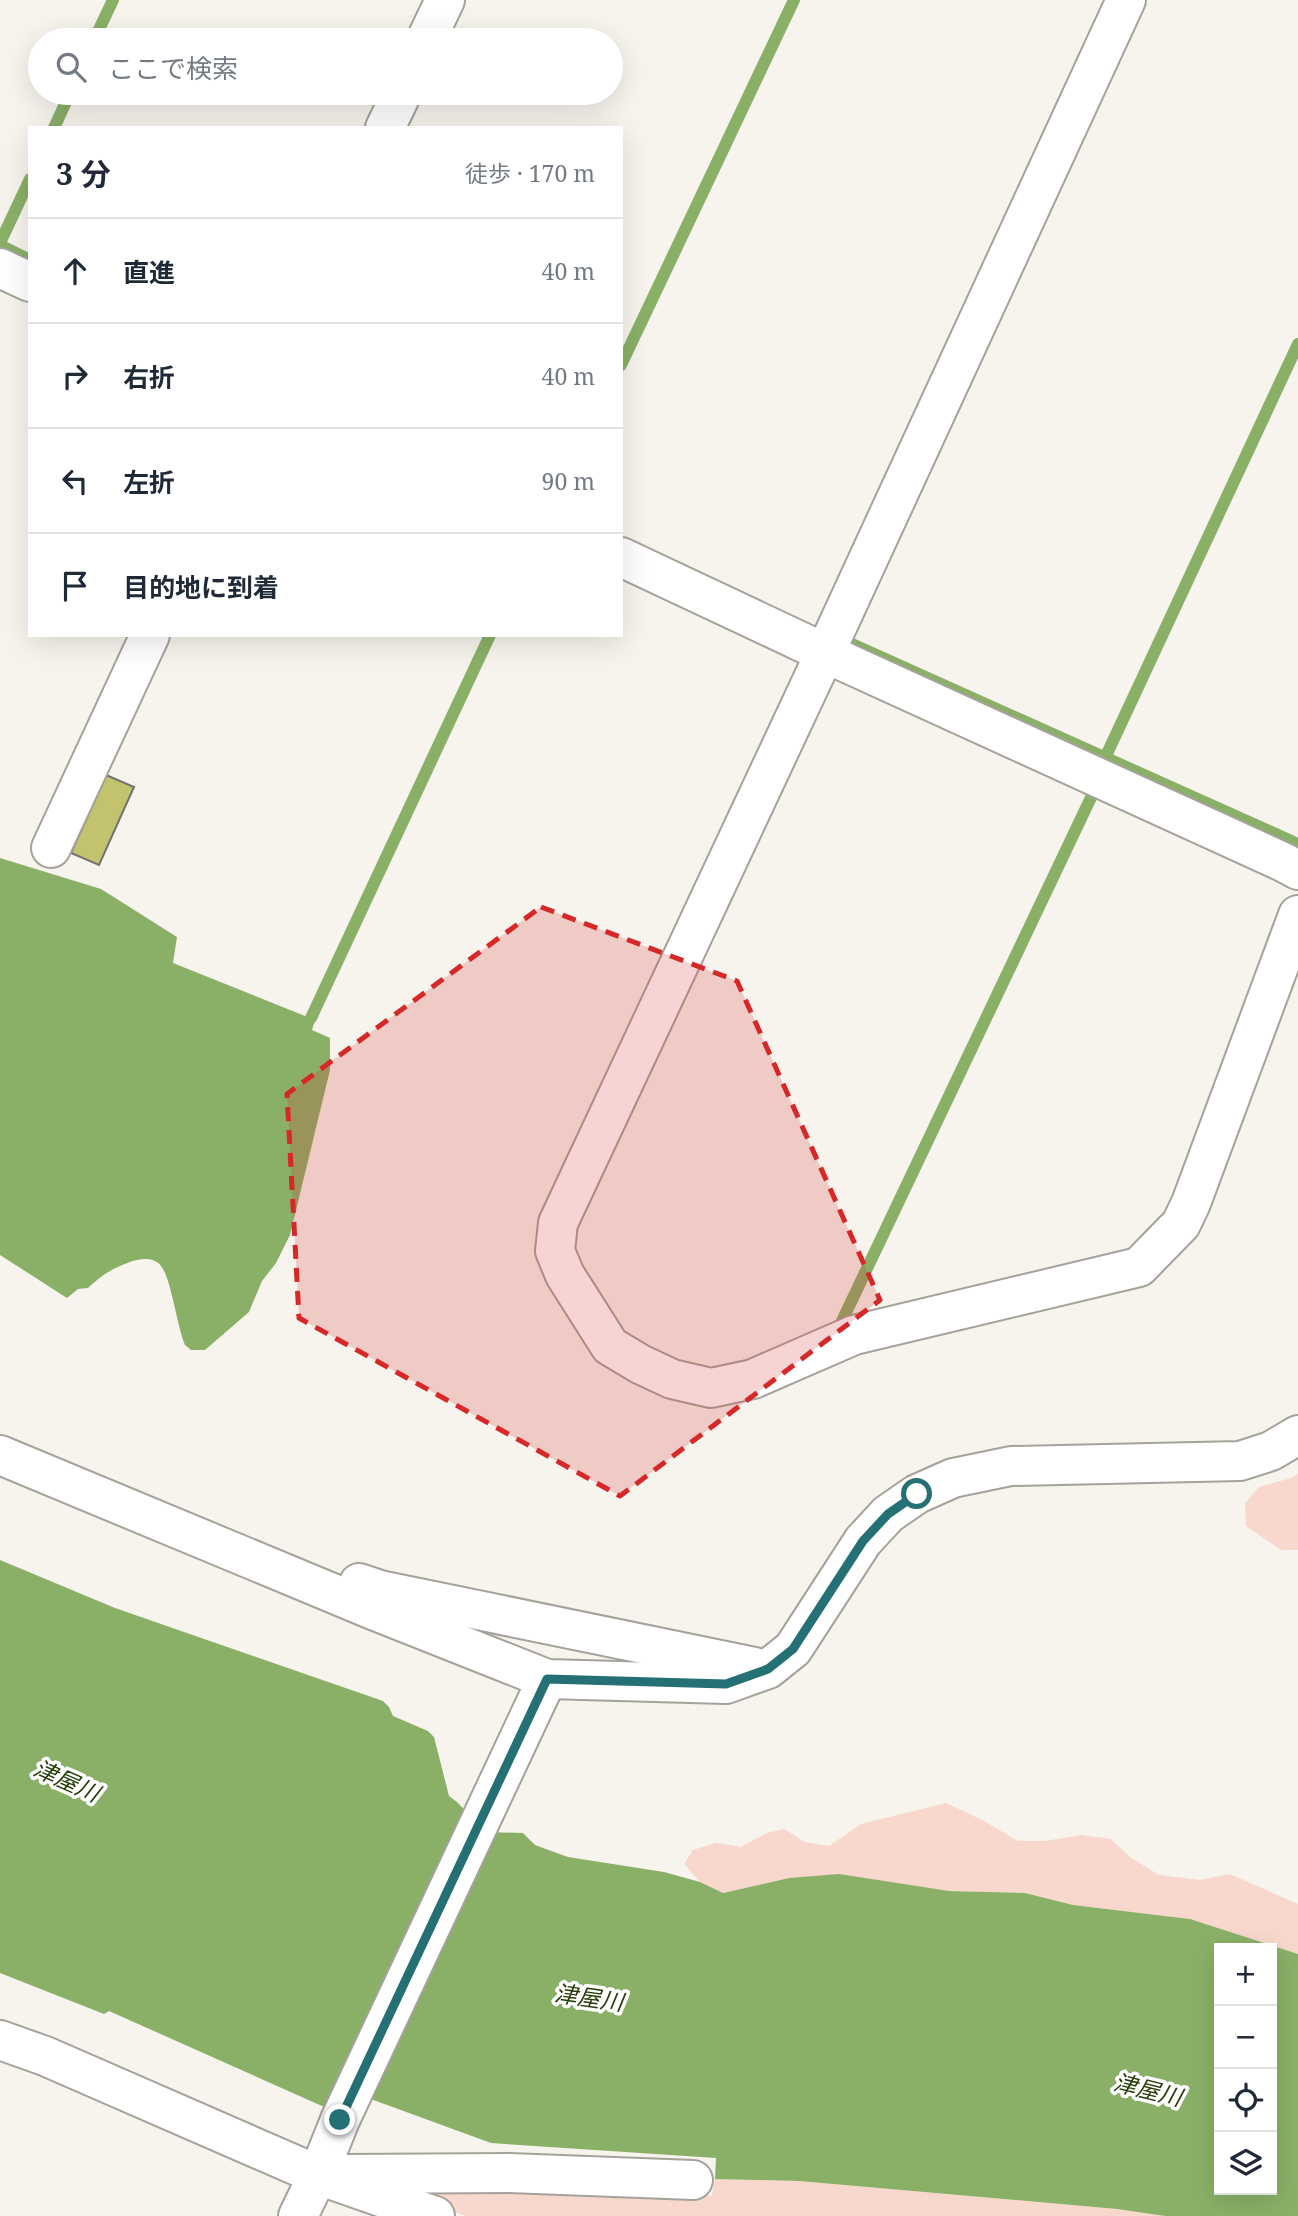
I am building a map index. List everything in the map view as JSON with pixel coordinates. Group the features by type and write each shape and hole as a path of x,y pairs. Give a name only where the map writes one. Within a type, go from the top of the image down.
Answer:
{"street":[{"path":"432,28 445,0"},
{"path":"1126,0 558,1223 555,1251 565,1275 610,1346 672,1379 711,1388 753,1379 854,1335 1139,1267 1181,1224 1191,1203 1298,915"},
{"path":"387,126 397,105"},
{"path":"0,268 28,281"},
{"path":"623,558 1298,870"},
{"path":"51,848 149,637"},
{"path":"0,1455 373,1610 538,1696 726,1684 768,1669 793,1649 863,1541 888,1514 917,1494 953,1478 1011,1466 1240,1461 1271,1451 1298,1435"},
{"path":"138,1513 380,1590 768,1669"},
{"path":"298,2216 538,1696"},
{"path":"0,2040 45,2056 318,2175 435,2216"},
{"path":"318,2175 509,2173 693,2180"}],"highlighted area":[{"path":"541,907 737,981 880,1300 620,1496 299,1318 287,1094"}],"shaded area":[{"path":"1298,1474 1298,1550 1281,1550 1246,1526 1245,1503 1259,1487"},
{"path":"946,1803 1018,1841 1045,1841 1081,1835 1111,1839 1130,1857 1159,1875 1200,1880 1230,1874 1298,1904 1298,1954 1277,1947 1277,1943 1264,1943 1190,1919 1073,1905 1025,1893 949,1891 789,1878 723,1893 700,1882 684,1864 693,1850 716,1843 741,1847 767,1833 784,1829 805,1842 829,1846 861,1824"},
{"path":"715,2179 799,2181 1117,2209 1165,2216 466,2216 392,2189 518,2184 712,2196"}],"water":[{"path":"0,858 101,889 177,937 173,963 315,1020 312,1030 330,1038 330,1070 290,1235 276,1263 262,1281 249,1312 205,1350 191,1350 185,1345 165,1272 154,1261 142,1259 123,1265 107,1273 88,1288 78,1289 67,1298 0,1255"},
{"name":"津屋川","path":"0,1560 115,1608 383,1701 393,1716 428,1731 434,1737 449,1796 486,1832 523,1833 535,1845 568,1857 664,1872 700,1882 723,1893 789,1878 839,1874 949,1891 1025,1893 1073,1905 1190,1919 1264,1943 1214,1943 1214,2195 1277,2195 1277,1947 1298,1954 1298,2216 1165,2216 1117,2209 799,2181 715,2179 716,2158 491,2143 368,2098 331,2110 109,2011 104,2014 0,1973"}],"building":[{"path":"106,775 134,787 99,865 71,853"}],"waterway":[{"path":"100,28 113,0"},
{"path":"623,361 794,0"},
{"path":"55,126 65,105"},
{"path":"0,243 28,183"},
{"path":"0,245 28,259"},
{"path":"1105,758 1298,344"},
{"path":"311,1018 489,637"},
{"path":"843,640 1298,844"},
{"path":"842,1321 1096,787"}],"route":[{"path":"340,2120 547,1679 726,1684 768,1669 793,1649 863,1541 888,1514 917,1494"}]}
